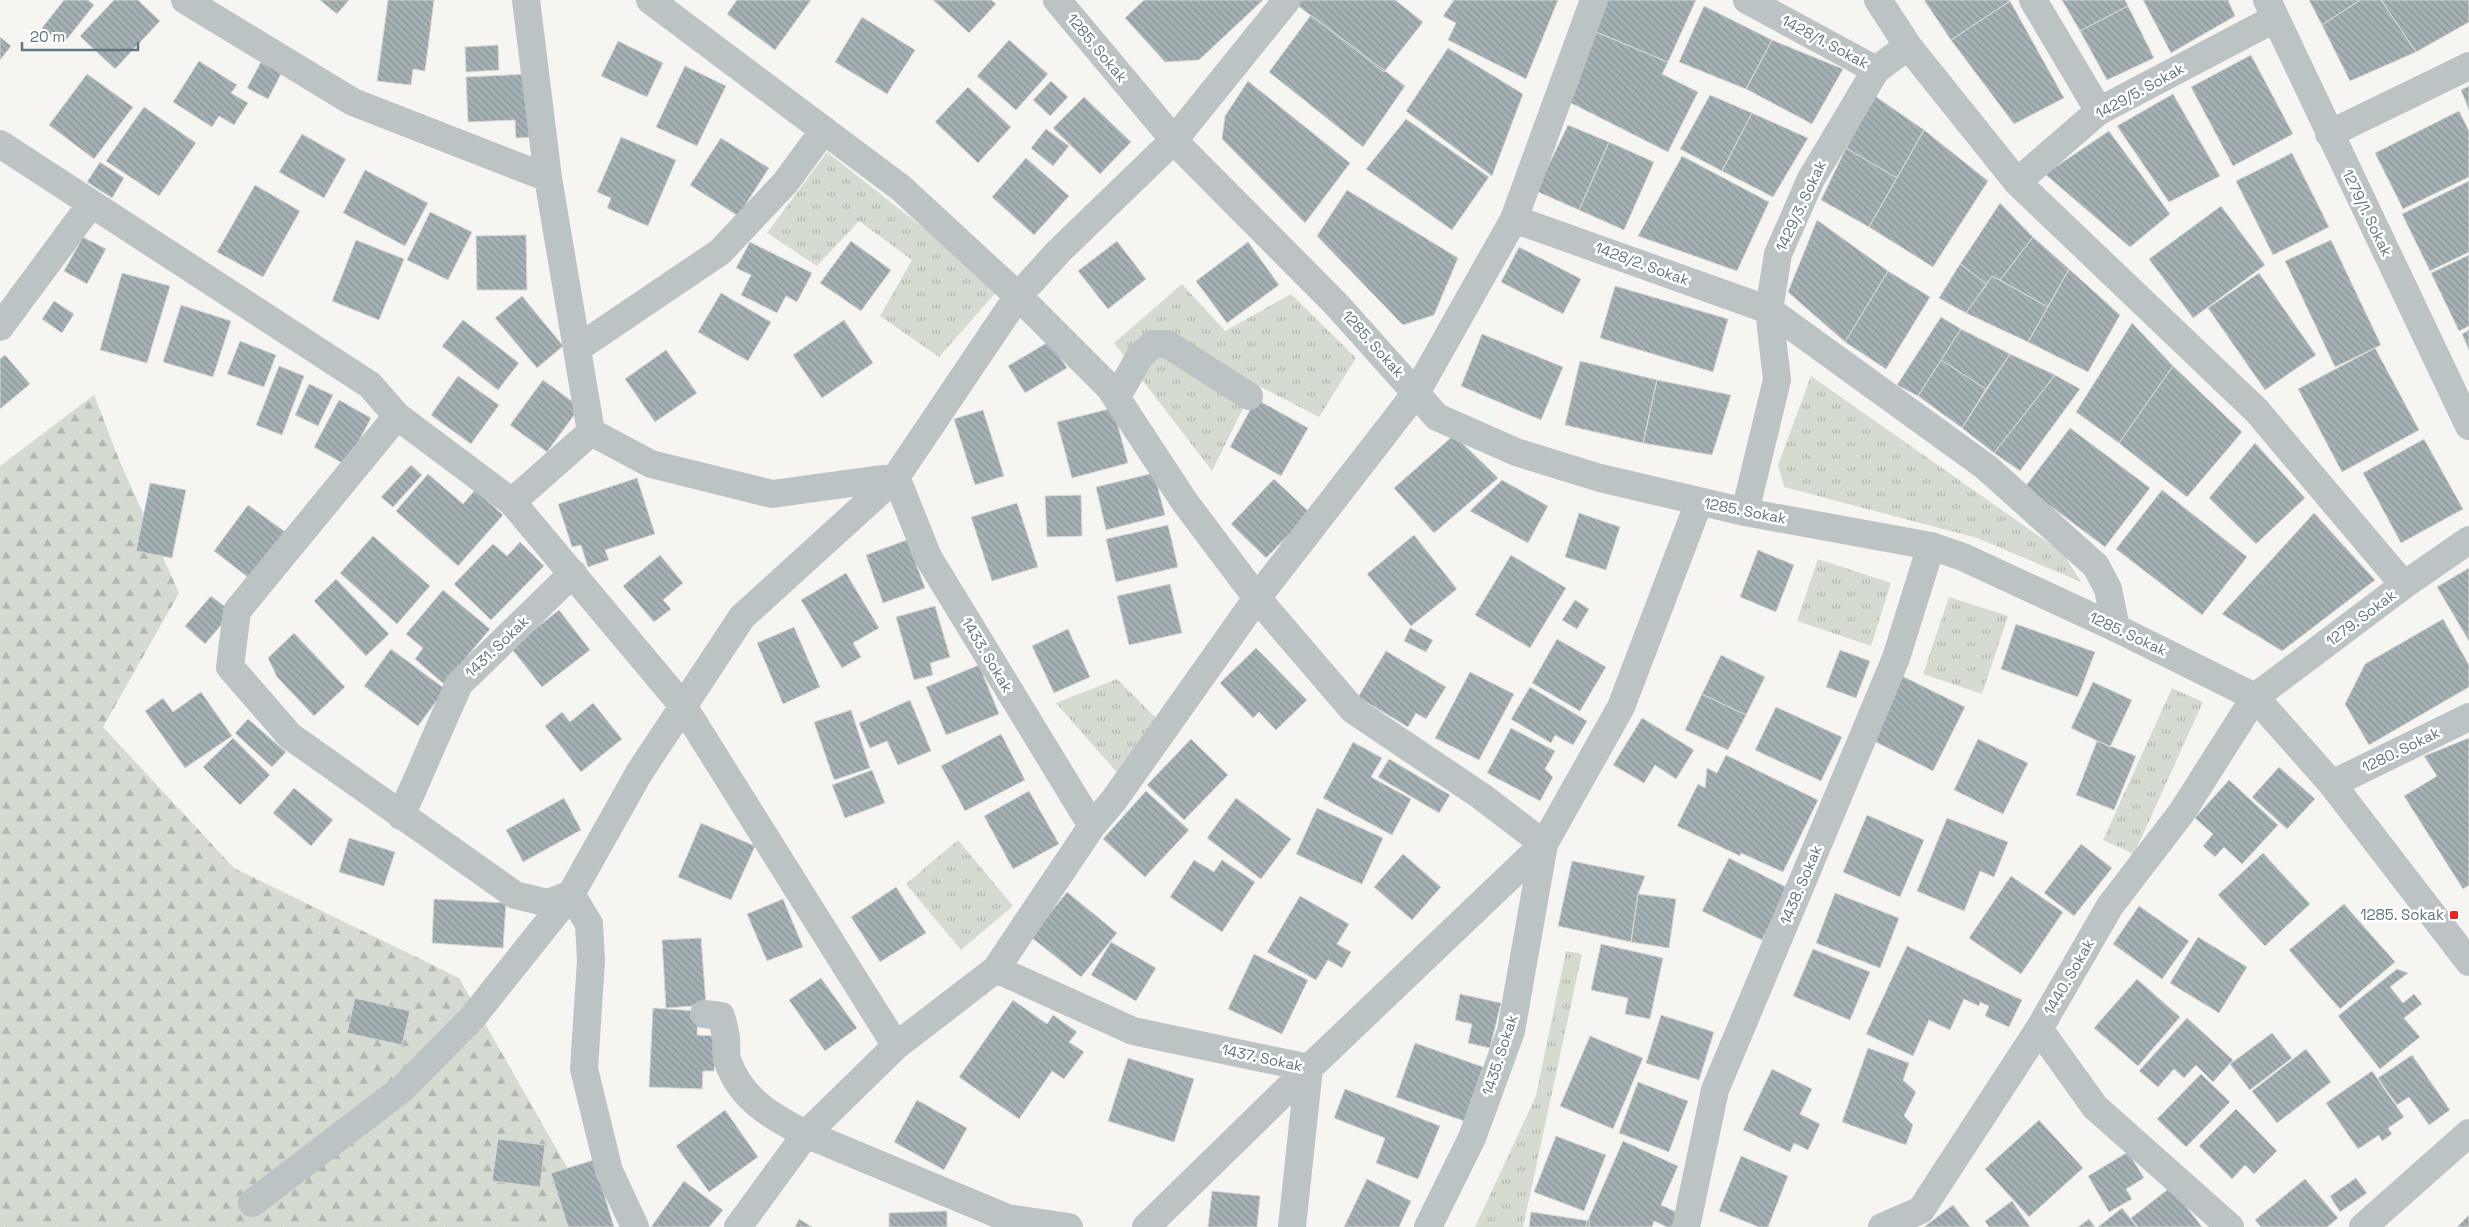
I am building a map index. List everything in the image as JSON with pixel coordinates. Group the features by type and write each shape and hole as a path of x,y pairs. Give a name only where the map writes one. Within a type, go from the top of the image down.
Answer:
{"street":[{"path":"185,0 353,102 548,178"},
{"path":"526,0 548,178 591,432"},
{"path":"650,0 901,188 1018,296 1110,388 1184,501 1257,598 1353,710 1481,796 1544,844 1621,707 1699,502"},
{"name":"1285. Sokak","path":"1057,0 1174,140 1337,304 1437,417 1516,452 1600,478 1745,512 1931,546 1962,557 2116,628 2255,697 2332,784 2469,962"},
{"path":"252,1203 402,1089 472,1018 571,894 639,773 742,617 896,477 1018,296 1059,251 1174,140 1287,0"},
{"path":"738,1227 806,1134 896,1046 996,969 1092,826 1114,800 1257,598 1416,393 1514,219 1594,0"},
{"name":"1428/1. Sokak","path":"1747,0 1876,70"},
{"path":"1878,0 1908,46 2017,182 2257,411 2404,585"},
{"path":"2033,0 2099,111"},
{"name":"1429/5. Sokak","path":"2017,182 2099,111 2270,9"},
{"name":"1279/1. Sokak","path":"2270,9 2469,426"},
{"name":"1429/3. Sokak","path":"1745,512 1777,380 1769,310 1778,254 1811,179 1876,70 1908,46"},
{"path":"2329,134 2469,66"},
{"path":"578,348 720,252 785,183 824,130"},
{"path":"0,144 370,385 397,416 512,502 683,706 896,1046"},
{"path":"0,327 91,204"},
{"name":"1428/2. Sokak","path":"1514,219 1769,310 1986,467 2096,566 2108,589 2116,628"},
{"path":"1117,397 1140,356 1152,344 1167,344 1249,396"},
{"path":"397,416 237,611 230,666 290,736 515,895 548,903 571,894"},
{"path":"591,432 652,464 772,494 896,477"},
{"path":"512,502 591,432"},
{"name":"1433. Sokak","path":"896,477 928,557 1092,826"},
{"name":"1279. Sokak","path":"2255,697 2404,585 2469,540"},
{"name":"1438. Sokak","path":"1686,1227 1715,1090 1896,658 1931,546"},
{"name":"1431. Sokak","path":"401,816 459,684 573,573"},
{"name":"1440. Sokak","path":"2230,1227 2095,1107 2039,1028 2110,906 2182,812 2255,697"},
{"name":"1280. Sokak","path":"2332,784 2469,717"},
{"name":"1437. Sokak","path":"996,969 1133,1031 1309,1068 1544,844"},
{"name":"1435. Sokak","path":"1428,1227 1472,1138 1511,1031 1544,844"},
{"path":"571,894 589,924 591,961 584,1069 609,1171 635,1227"},
{"path":"704,1014 721,1016 726,1037 727,1060 747,1094 769,1116 806,1134 1007,1218 1069,1227"},
{"path":"1882,1227 1921,1210 2039,1028"},
{"path":"1146,1227 1309,1068"},
{"path":"1292,1227 1309,1068"},
{"path":"2363,1227 2469,1133"}],"green space":[{"path":"827,152 1000,288 939,357 880,316 912,260 859,221 817,266 767,233"},
{"path":"1182,284 1225,331 1291,294 1356,358 1319,417 1255,384 1212,471 1114,343"},
{"path":"1811,376 2063,553 2081,582 1977,538 1784,487 1778,465"},
{"path":"94,395 120,462 179,593 103,727 234,868 459,978 601,1227 0,1227 0,466"},
{"path":"1818,559 1891,583 1871,646 1797,621"},
{"path":"1949,597 2008,616 1982,694 1923,674"},
{"path":"1117,679 1158,720 1120,776 1056,703"},
{"path":"2172,688 2203,702 2134,854 2103,840"},
{"path":"958,840 1013,906 961,950 906,884"},
{"path":"1566,951 1582,954 1523,1227 1475,1227 1536,1096"}],"building":[{"path":"64,0 88,0 94,5 63,44 42,28"},
{"path":"114,0 138,0 160,21 115,69 80,36"},
{"path":"320,0 349,0 337,14"},
{"path":"388,0 434,0 425,71 413,69 411,85 377,81"},
{"path":"737,0 811,0 775,50 727,14"},
{"path":"933,0 991,0 996,4 969,33"},
{"path":"1144,0 1263,0 1199,60 1165,62 1125,18"},
{"path":"1301,0 1395,0 1423,22 1384,72 1297,5"},
{"path":"1454,0 1558,0 1526,79 1448,40 1456,23 1443,16"},
{"path":"1602,0 1696,0 1668,62 1591,30"},
{"path":"1924,0 2009,0 2010,1 1951,40"},
{"path":"2062,0 2125,0 2128,6 2080,31"},
{"path":"2143,0 2228,0 2235,16 2171,53"},
{"path":"2309,0 2360,0 2322,25"},
{"path":"2360,0 2381,0 2416,52 2350,81 2322,25"},
{"path":"2381,0 2469,0 2469,22 2416,52"},
{"path":"2010,1 2064,98 2014,124 1951,40"},
{"path":"1704,6 1772,40 1746,89 1679,62"},
{"path":"2128,6 2154,58 2107,80 2080,31"},
{"path":"1311,15 1405,86 1363,147 1269,72"},
{"path":"862,17 915,50 887,94 835,62"},
{"path":"1591,30 1668,62 1662,74 1698,92 1668,152 1565,100"},
{"path":"0,37 11,46 0,60"},
{"path":"1009,40 1048,74 1016,110 977,76"},
{"path":"1772,40 1843,69 1812,124 1746,89"},
{"path":"618,41 663,63 647,97 601,76"},
{"path":"498,45 499,70 466,72 465,47"},
{"path":"1448,48 1523,94 1492,176 1406,111"},
{"path":"2251,55 2293,134 2233,166 2191,87"},
{"path":"199,61 237,85 231,93 248,103 234,125 219,116 212,127 173,102"},
{"path":"261,62 282,72 268,99 247,88"},
{"path":"685,66 726,86 697,146 656,127"},
{"path":"87,74 133,107 94,159 49,125"},
{"path":"529,74 532,137 516,138 515,120 468,122 466,77"},
{"path":"1051,81 1068,97 1050,116 1033,100"},
{"path":"1248,81 1350,163 1305,223 1222,139 1225,116"},
{"path":"2469,86 2469,110 2461,90"},
{"path":"968,87 1011,127 978,163 935,122"},
{"path":"2173,94 2220,176 2169,202 2117,126"},
{"path":"1710,95 1752,113 1722,171 1680,149"},
{"path":"1875,96 1924,130 1897,178 1846,148"},
{"path":"1084,97 1131,142 1100,174 1053,128"},
{"path":"144,107 196,143 159,196 106,161"},
{"path":"2459,111 2469,131 2469,177 2403,209 2375,153"},
{"path":"1752,113 1808,138 1773,197 1722,171"},
{"path":"1406,119 1489,177 1452,230 1366,169"},
{"path":"1568,125 1609,142 1579,210 1536,191"},
{"path":"1046,129 1069,146 1053,166 1031,148"},
{"path":"1924,130 1988,181 1933,267 1869,227"},
{"path":"2109,131 2170,214 2130,247 2045,174"},
{"path":"302,134 346,159 324,198 279,172"},
{"path":"621,137 676,160 648,226 607,208 611,198 597,192"},
{"path":"721,138 769,168 738,216 690,185"},
{"path":"1609,142 1654,162 1624,230 1579,210"},
{"path":"1846,148 1897,178 1869,227 1821,200"},
{"path":"2292,153 2329,227 2273,255 2236,181"},
{"path":"1682,156 1769,202 1737,271 1638,236"},
{"path":"1026,158 1069,196 1034,235 992,197"},
{"path":"100,162 124,178 112,198 87,182"},
{"path":"365,170 428,203 405,246 343,213"},
{"path":"2469,181 2469,252 2430,271 2402,214"},
{"path":"255,185 300,211 263,277 217,252"},
{"path":"1347,190 1458,258 1434,315 1403,325 1317,236"},
{"path":"2000,203 2033,237 2000,280 1992,276 1987,284 1960,264"},
{"path":"2221,206 2265,265 2193,318 2149,259"},
{"path":"430,212 472,232 448,280 407,260"},
{"path":"1817,220 1888,271 1845,342 1788,292"},
{"path":"526,235 527,290 477,290 476,236"},
{"path":"83,237 106,249 87,284 64,271"},
{"path":"2033,237 2069,269 2048,307 2000,280"},
{"path":"356,240 404,259 379,320 332,301"},
{"path":"2331,240 2381,345 2335,367 2285,261"},
{"path":"851,241 891,270 861,311 820,283"},
{"path":"1117,241 1146,279 1108,309 1078,271"},
{"path":"750,242 812,273 797,302 786,296 777,313 741,295 751,275 736,268"},
{"path":"1248,242 1279,285 1227,323 1196,281"},
{"path":"1519,247 1581,279 1563,314 1501,282"},
{"path":"2469,255 2469,326 2459,331 2431,273"},
{"path":"1960,264 1987,284 1966,313 1939,298"},
{"path":"2069,269 2120,315 2088,372 2028,342"},
{"path":"1888,271 1930,297 1886,369 1845,342"},
{"path":"122,273 170,286 147,363 100,350"},
{"path":"2259,273 2316,355 2265,390 2208,308"},
{"path":"1992,276 2048,307 2028,342 1966,313"},
{"path":"1615,286 1728,319 1713,372 1600,338"},
{"path":"721,293 771,322 748,361 698,332"},
{"path":"522,296 563,346 537,368 495,318"},
{"path":"54,301 74,314 62,333 42,319"},
{"path":"181,305 231,321 213,377 163,362"},
{"path":"1941,317 1961,329 1918,396 1897,385"},
{"path":"463,320 519,363 498,390 442,346"},
{"path":"844,320 873,363 822,398 793,355"},
{"path":"2132,323 2173,366 2119,443 2076,412"},
{"path":"1961,329 2010,354 1986,389 1941,360"},
{"path":"2469,330 2469,350 2462,334"},
{"path":"1482,334 1563,367 1541,420 1461,386"},
{"path":"240,341 276,355 264,387 227,374"},
{"path":"1050,341 1067,368 1025,393 1008,366"},
{"path":"2375,348 2419,430 2342,472 2298,389"},
{"path":"666,350 697,393 655,422 625,379"},
{"path":"2010,354 2055,375 1994,453 1962,428"},
{"path":"5,355 30,384 0,409 0,359"},
{"path":"1941,360 1986,389 1962,428 1918,396"},
{"path":"1580,361 1657,380 1643,443 1565,425"},
{"path":"279,366 304,376 282,435 256,425"},
{"path":"2173,366 2242,432 2187,497 2119,443"},
{"path":"2055,375 2080,389 2020,471 1994,453"},
{"path":"458,376 499,405 471,444 431,415"},
{"path":"543,380 580,407 547,452 510,425"},
{"path":"1657,380 1731,395 1712,455 1643,443"},
{"path":"309,384 333,395 318,426 295,415"},
{"path":"1256,399 1308,428 1281,476 1230,447"},
{"path":"339,400 371,418 346,465 314,447"},
{"path":"1113,408 1128,463 1072,478 1057,422"},
{"path":"983,410 1004,476 975,485 954,419"},
{"path":"2070,428 2150,488 2105,547 2025,487"},
{"path":"1454,435 1498,478 1434,533 1394,488"},
{"path":"2424,439 2463,509 2401,543 2363,473"},
{"path":"2255,443 2305,498 2256,544 2209,498"},
{"path":"411,465 422,475 393,507 381,497"},
{"path":"1154,473 1165,515 1106,530 1096,487"},
{"path":"428,474 463,504 475,490 503,515 458,566 396,511"},
{"path":"637,478 655,534 605,550 609,560 588,567 581,545 572,547 558,504"},
{"path":"1274,479 1310,513 1266,558 1231,524"},
{"path":"1502,480 1548,506 1528,543 1470,511"},
{"path":"150,483 186,490 172,558 136,551"},
{"path":"2162,490 2247,557 2202,615 2116,549"},
{"path":"1081,495 1082,536 1047,537 1045,496"},
{"path":"1017,503 1038,567 992,581 971,517"},
{"path":"248,505 288,534 253,581 214,551"},
{"path":"1579,513 1620,527 1606,570 1565,557"},
{"path":"2314,513 2375,580 2282,651 2222,614"},
{"path":"1168,525 1178,567 1116,582 1106,539"},
{"path":"1414,535 1457,589 1411,626 1367,574"},
{"path":"373,536 430,586 397,624 340,573"},
{"path":"907,540 925,588 883,603 866,555"},
{"path":"520,542 544,566 491,620 454,584 493,544 507,556"},
{"path":"1758,550 1794,565 1776,612 1740,597"},
{"path":"660,555 683,583 663,600 671,609 654,622 623,586"},
{"path":"1511,555 1566,588 1530,648 1475,615"},
{"path":"2469,568 2469,641 2437,587"},
{"path":"846,573 879,628 853,643 861,657 842,668 801,600"},
{"path":"336,579 389,634 366,656 314,601"},
{"path":"1170,584 1182,633 1129,645 1117,596"},
{"path":"443,590 490,629 444,684 415,659 423,648 406,634"},
{"path":"211,596 232,612 205,644 185,626"},
{"path":"1575,600 1589,609 1577,629 1562,620"},
{"path":"935,606 950,657 930,663 933,675 914,680 896,617"},
{"path":"559,610 590,650 542,687 511,648"},
{"path":"2443,619 2469,665 2469,687 2369,745 2345,704 2365,664"},
{"path":"2016,624 2095,652 2078,697 2001,669"},
{"path":"794,627 820,687 783,704 757,643"},
{"path":"1410,628 1433,640 1426,652 1404,641"},
{"path":"1068,629 1090,677 1054,693 1032,646"},
{"path":"294,633 345,687 314,716 277,677 268,658"},
{"path":"1557,639 1606,667 1580,711 1532,683"},
{"path":"1256,648 1307,700 1276,730 1259,712 1253,718 1220,683"},
{"path":"391,649 445,689 418,726 364,686"},
{"path":"1840,650 1870,661 1856,698 1826,687"},
{"path":"1386,651 1446,687 1426,719 1416,713 1408,727 1358,697"},
{"path":"1721,655 1765,677 1746,715 1702,694"},
{"path":"979,665 999,714 946,735 926,687"},
{"path":"1470,672 1514,694 1479,760 1435,738"},
{"path":"1902,676 1965,707 1933,771 1870,739"},
{"path":"2093,682 2132,700 2110,747 2071,728"},
{"path":"1530,687 1587,721 1573,745 1555,735 1551,743 1511,719"},
{"path":"201,692 232,736 185,768 145,711 163,698 173,712"},
{"path":"1702,694 1746,715 1728,750 1685,730"},
{"path":"910,700 931,751 898,765 887,741 870,748 859,723"},
{"path":"593,703 622,739 581,772 545,726 562,712 570,722"},
{"path":"1776,707 1842,737 1821,781 1755,750"},
{"path":"851,710 870,768 834,780 814,722"},
{"path":"1642,718 1694,750 1676,779 1655,765 1644,783 1613,765"},
{"path":"248,719 286,752 272,767 235,733"},
{"path":"1511,728 1555,751 1545,769 1553,777 1540,801 1487,773"},
{"path":"1001,734 1025,780 965,811 941,766"},
{"path":"233,738 270,775 240,805 203,767"},
{"path":"2469,738 2469,885 2463,889 2404,796 2437,776 2424,756"},
{"path":"1191,739 1228,775 1184,820 1147,785"},
{"path":"1978,739 2028,763 2003,814 1954,790"},
{"path":"2097,741 2136,756 2114,810 2076,795"},
{"path":"1353,742 1382,758 1371,777 1411,799 1392,835 1323,798"},
{"path":"1726,755 1818,800 1783,872 1741,853 1740,856 1677,826 1698,784 1705,788 1707,768 1717,773"},
{"path":"1389,759 1450,795 1439,813 1378,777"},
{"path":"2279,767 2315,799 2287,829 2252,797"},
{"path":"872,770 885,803 845,818 832,785"},
{"path":"2229,780 2278,825 2242,864 2224,847 2215,857 2203,846 2213,834 2195,818"},
{"path":"294,788 333,820 311,846 273,813"},
{"path":"1029,791 1059,844 1013,869 984,816"},
{"path":"1146,791 1189,830 1145,877 1103,839"},
{"path":"564,798 581,830 523,862 506,830"},
{"path":"1236,798 1291,839 1261,879 1207,838"},
{"path":"1317,808 1383,838 1362,884 1296,854"},
{"path":"1867,815 1924,840 1900,897 1843,872"},
{"path":"1947,818 2008,842 1994,877 1980,871 1964,911 1917,891"},
{"path":"701,823 755,846 731,900 678,877"},
{"path":"349,838 395,852 384,886 339,872"},
{"path":"2081,844 2112,868 2074,916 2044,893"},
{"path":"2263,853 2310,904 2265,946 2218,895"},
{"path":"1403,854 1441,887 1412,920 1374,887"},
{"path":"1729,858 1788,888 1762,940 1702,911"},
{"path":"1194,860 1214,872 1222,860 1255,882 1222,932 1170,897"},
{"path":"1572,861 1645,876 1638,894 1631,942 1558,926"},
{"path":"2011,876 2063,912 2021,974 1969,938"},
{"path":"896,887 926,933 880,962 851,917"},
{"path":"1067,892 1117,933 1081,977 1031,937"},
{"path":"1835,893 1899,918 1880,968 1816,943"},
{"path":"1638,894 1676,899 1669,948 1631,942"},
{"path":"1300,896 1349,924 1337,944 1351,952 1342,968 1328,960 1316,980 1267,952"},
{"path":"434,899 506,903 503,948 432,943"},
{"path":"783,899 803,947 767,961 747,914"},
{"path":"2344,904 2395,962 2340,1009 2289,950"},
{"path":"2139,906 2189,941 2162,979 2113,944"},
{"path":"2198,937 2247,967 2219,1013 2170,983"},
{"path":"701,938 706,1005 666,1008 662,940"},
{"path":"1111,942 1156,968 1136,1001 1091,975"},
{"path":"1601,944 1663,958 1650,1019 1625,1014 1628,998 1591,990"},
{"path":"1907,946 2022,1000 2009,1027 1985,1016 1989,1006 1980,1002 1979,1006 1964,999 1950,1030 1929,1020 1913,1056 1866,1034"},
{"path":"1813,949 1870,972 1850,1020 1793,996"},
{"path":"1254,954 1308,980 1282,1034 1228,1009"},
{"path":"2397,969 2408,973 2390,987 2403,1003 2414,994 2422,1004 2404,1018 2420,1037 2380,1069 2338,1016"},
{"path":"821,978 857,1028 825,1051 789,1000"},
{"path":"2137,979 2180,1017 2138,1066 2094,1028"},
{"path":"1460,994 1501,1003 1490,1048 1468,1043 1472,1024 1455,1020"},
{"path":"355,998 410,1011 402,1045 347,1033"},
{"path":"1013,1000 1047,1024 1053,1015 1077,1032 1069,1042 1084,1052 1064,1079 1052,1071 1019,1119 959,1077"},
{"path":"653,1008 698,1011 697,1035 716,1036 714,1071 703,1071 702,1089 649,1087"},
{"path":"1661,1015 1714,1032 1699,1080 1646,1063"},
{"path":"2187,1018 2233,1060 2213,1082 2196,1065 2184,1078 2174,1069 2158,1087 2139,1071"},
{"path":"2272,1033 2292,1058 2250,1090 2230,1064"},
{"path":"1590,1036 1643,1058 1613,1129 1560,1106"},
{"path":"1415,1043 1483,1067 1464,1121 1396,1097"},
{"path":"1868,1048 1909,1063 1903,1080 1916,1092 1904,1116 1913,1125 1906,1145 1842,1122"},
{"path":"2306,1049 2331,1082 2277,1123 2252,1091"},
{"path":"2412,1055 2450,1110 2429,1125 2409,1097 2397,1105 2378,1078"},
{"path":"1128,1058 1194,1079 1174,1142 1108,1121"},
{"path":"1772,1069 1812,1089 1800,1114 1820,1124 1808,1150 1794,1143 1790,1152 1743,1130"},
{"path":"2372,1071 2404,1117 2388,1128 2392,1134 2382,1141 2379,1135 2358,1149 2326,1103"},
{"path":"2201,1074 2230,1102 2186,1147 2157,1119"},
{"path":"1638,1082 1688,1101 1669,1152 1619,1133"},
{"path":"1345,1089 1440,1126 1418,1179 1376,1163 1385,1138 1334,1118"},
{"path":"917,1100 967,1128 944,1170 894,1142"},
{"path":"2236,1109 2277,1151 2254,1174 2245,1165 2232,1179 2199,1146"},
{"path":"725,1110 758,1157 709,1192 676,1146"},
{"path":"2039,1120 2083,1168 2029,1217 1985,1169"},
{"path":"1556,1136 1606,1155 1584,1211 1534,1192"},
{"path":"498,1139 545,1145 540,1187 492,1181"},
{"path":"1623,1141 1678,1166 1661,1205 1681,1214 1676,1227 1667,1227 1654,1221 1652,1227 1585,1227"},
{"path":"2128,1152 2144,1178 2126,1189 2132,1199 2109,1212 2088,1176"},
{"path":"1741,1156 1788,1176 1768,1227 1759,1227 1719,1211"},
{"path":"594,1160 614,1227 568,1227 551,1173"},
{"path":"2356,1178 2367,1193 2340,1212 2330,1196"},
{"path":"1367,1179 1411,1201 1399,1227 1344,1227"},
{"path":"2305,1179 2338,1218 2327,1227 2261,1227 2255,1220"},
{"path":"684,1181 723,1210 709,1227 651,1227"},
{"path":"2171,1187 2202,1227 2138,1227 2131,1218"},
{"path":"1212,1191 1260,1196 1257,1227 1208,1227"},
{"path":"2012,1201 2030,1227 1989,1227 1985,1221"},
{"path":"1953,1205 1970,1227 1924,1227"},
{"path":"2122,1208 2137,1227 2098,1227"},
{"path":"947,1211 947,1227 889,1227 889,1213"},
{"path":"1531,1212 1590,1221 1589,1227 1529,1227"},
{"path":"2469,1215 2469,1227 2457,1227"},
{"path":"799,1219 812,1227 795,1227"},
{"path":"2089,1219 2095,1227 2078,1227"}],"place":[{"name":"1285. Sokak","path":"2454,915"}]}
